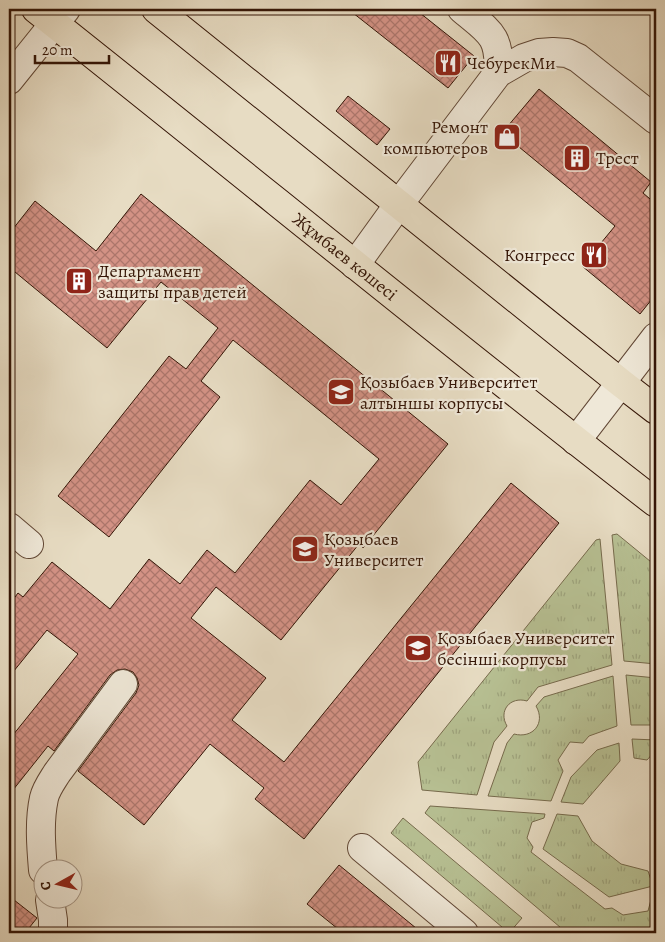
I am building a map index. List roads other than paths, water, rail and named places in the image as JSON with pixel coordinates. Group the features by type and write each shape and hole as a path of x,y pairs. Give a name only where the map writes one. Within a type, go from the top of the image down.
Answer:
{"main road":[{"path":"156,9 656,410"},
{"name":"Жұмбаев көшесі","path":"52,13 355,265 656,503"}],"street":[{"path":"462,9 488,30 493,38 498,50 498,73"},
{"path":"9,80 52,13"},
{"path":"355,265 498,73 524,58 539,53 553,52 567,53 578,58 656,120"},
{"path":"576,441 656,337"},
{"path":"42,860 40,828 44,797 57,773 123,684"},
{"path":"362,848 464,933"},
{"path":"52,910 53,933"}],"place":[{"name":"ЧебурекМи","path":"448,63"},
{"name":"Ремонт компьютеров","path":"507,137"},
{"name":"Трест","path":"577,158"},
{"name":"Конгресс","path":"594,255"},
{"name":"Департамент защиты прав детей","path":"79,281"},
{"name":"Қозыбаев Университет алтыншы корпусы","path":"341,392"},
{"name":"Қозыбаев Университет","path":"305,549"},
{"name":"Қозыбаев Университет бесінші корпусы","path":"418,648"}]}
